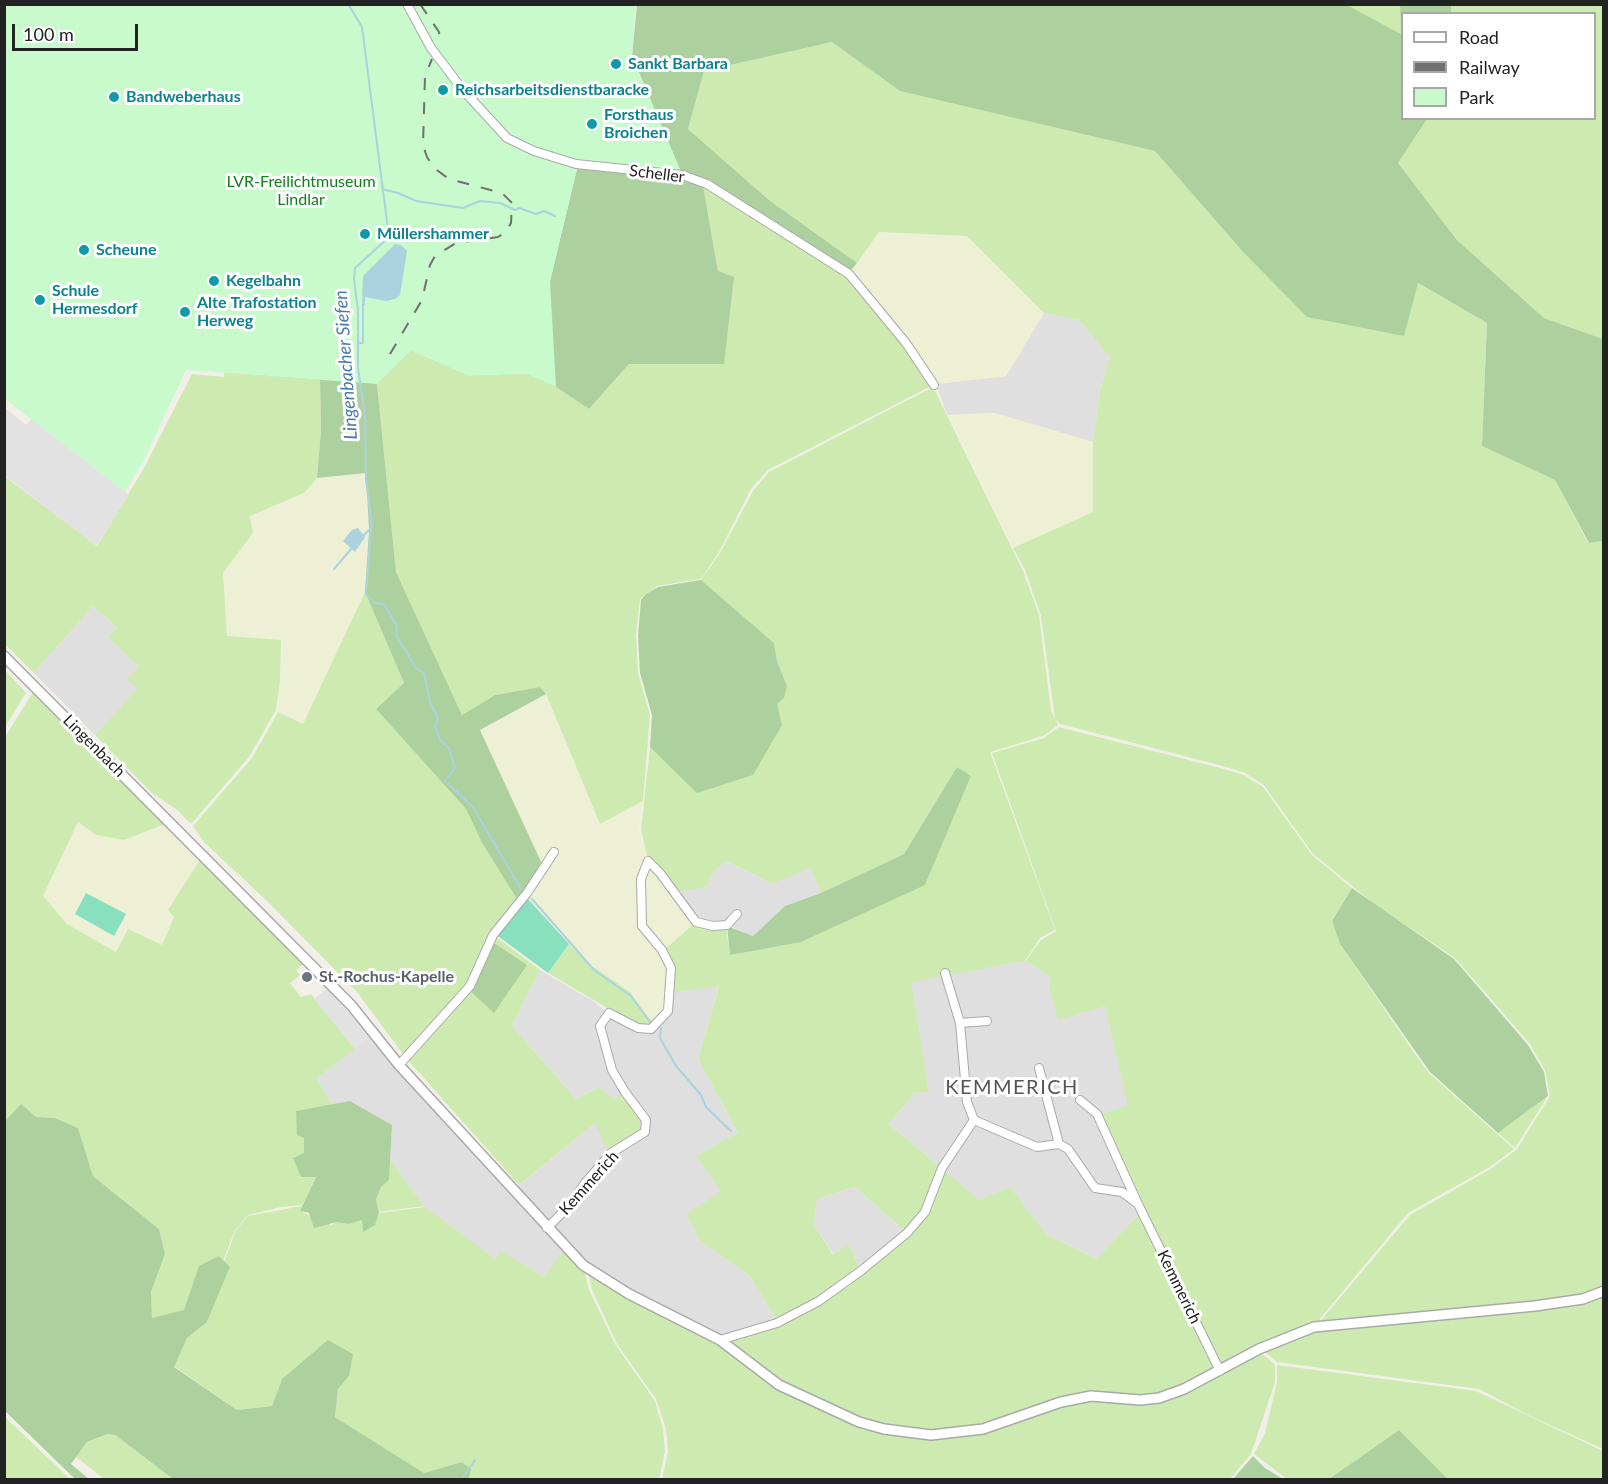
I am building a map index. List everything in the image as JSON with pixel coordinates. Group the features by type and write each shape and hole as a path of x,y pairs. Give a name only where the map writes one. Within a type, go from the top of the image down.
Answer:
{"street":[{"name":"Scheller","path":"407,4 431,48 463,90 507,138 534,151 576,164 682,175 707,184 849,274 906,344 934,385"},
{"name":"Lingenbach","path":"4,656 184,837"},
{"name":"Kemmerich","path":"184,837 351,1005 399,1065 547,1228 599,1277 720,1340 779,1385 821,1406 884,1429 931,1435 983,1429 1061,1402 1091,1396 1140,1400 1159,1398 1184,1389 1259,1349 1314,1327 1535,1306 1583,1299 1604,1292"},
{"path":"399,1065 470,986 493,935 527,893 554,852"},
{"name":"Kemmerich","path":"547,1228 572,1203 585,1183 611,1153 645,1132 646,1120 624,1092 612,1070 600,1026 609,1013 638,1028 651,1029 668,1011 671,968 662,950 642,926 641,879 648,861 660,873 696,922 713,927 727,926 737,914"},
{"path":"945,973 960,1023 966,1102 974,1120 1037,1147 1059,1144 1068,1149 1095,1188 1122,1192 1138,1203"},
{"path":"960,1023 987,1021"},
{"path":"1039,1068 1059,1144"},
{"name":"Kemmerich","path":"1080,1100 1096,1114 1220,1371"},
{"path":"720,1340 777,1323 819,1301 898,1240 925,1212 942,1168 974,1120"}],"shaded area":[{"path":"1044,313 1079,320 1110,358 1100,390 1093,442 994,413 947,415 936,384 1006,376"},
{"path":"5,408 26,425 31,419 129,495 96,546 5,476"},
{"path":"93,606 117,627 108,637 139,667 138,689 95,735 34,673"},
{"path":"727,861 772,884 810,867 821,893 785,906 753,936 725,924 697,921 676,892 707,887 711,874"},
{"path":"1026,961 1050,977 1049,989 1105,1006 1129,1107 1095,1115 1142,1211 1096,1259 1047,1235 1010,1188 979,1200 889,1124 914,1093 929,1092 910,981"},
{"path":"540,970 593,1001 609,1014 671,993 719,985 698,1059 738,1133 721,1191 699,1240 749,1275 777,1321 722,1337 630,1292 585,1265 544,1277 501,1252 495,1260 424,1207 390,1160 392,1125 350,1101 332,1105 317,1078 369,1037 511,1192 595,1123 615,1100 599,1087 576,1099 512,1026"},
{"path":"328,988 369,1037 355,1049 314,999"},
{"path":"855,1187 906,1232 861,1269 848,1244 834,1255 814,1224 817,1199"}],"green space":[{"path":"1345,4 1401,34 1401,120 1426,120 1398,163 1457,240 1544,318 1603,339 1603,541 1589,543 1555,480 1482,446 1487,323 1418,283 1404,336 1307,317 1243,252 1155,151 900,91 832,42 704,71 688,129 769,200 857,263 850,272 718,186 681,172 632,56 637,5"},
{"name":"LVR-Freilichtmuseum Lindlar","path":"4,5 401,5 430,53 483,120 505,141 577,169 550,281 556,387 527,374 469,376 411,351 377,384 186,370 143,462 125,492 5,399"},
{"path":"411,5 636,5 632,56 681,172 578,162 509,136 488,116 480,99 433,46"},
{"path":"1345,5 1400,5 1401,34"},
{"path":"1400,5 1451,5 1451,12 1401,12 1401,34"},
{"path":"1451,5 1603,5 1603,339 1544,318 1457,240 1398,163 1426,120 1596,120 1596,12 1451,12"},
{"path":"832,42 901,91 1155,151 1243,252 1307,317 1417,283 1487,323 1482,446 1555,480 1588,543 1603,541 1603,1289 1584,1296 1535,1303 1317,1325 1410,1215 1492,1168 1517,1149 1550,1096 1545,1070 1530,1044 1455,958 1377,906 1313,854 1264,785 1245,773 1223,766 1060,724 1055,719 1041,616 1025,570 1013,548 1093,512 1093,442 1100,390 1110,358 1079,320 1044,313 967,236 879,232 857,263 769,200 688,129 704,71"},
{"path":"577,169 672,177 703,186 718,271 734,277 724,364 629,364 589,409 556,387 527,374 469,376 411,351 377,384 396,572 462,715 495,695 540,687 546,694 480,730 543,866 517,899 482,843 466,809 376,709 404,683 365,592 369,530 366,473 317,478 321,430 320,380 228,373 410,337 550,281"},
{"path":"703,186 848,275 905,344 933,385 768,470 751,489 719,552 701,579 657,586 640,599 636,635 638,673 650,715 643,801 600,824 546,694 540,687 495,695 462,715 396,572 377,384 411,351 469,376 527,374 556,387 589,409 629,364 724,363 718,271"},
{"path":"879,232 967,236 1044,313 1006,376 936,384 850,272"},
{"path":"224,373 320,380 321,430 317,478 304,493 250,516 253,533 223,573 227,636 281,640 280,681 276,710 249,757 191,824 176,809 153,794 95,735 137,689 128,679 139,667 108,637 117,627 93,606 34,673 5,644 4,476 97,546 144,468 192,374 224,377"},
{"path":"933,387 1023,571 1039,615 1051,711 1058,725 1043,736 990,752 1055,930 1040,938 1025,961 911,982 929,1092 914,1093 889,1124 940,1167 924,1211 906,1232 855,1187 817,1199 814,1224 833,1255 848,1244 861,1269 839,1286 777,1321 749,1275 699,1240 687,1214 721,1191 696,1156 738,1133 698,1059 719,986 671,993 672,969 666,948 695,923 726,927 730,955 925,885 971,776 957,767 904,854 821,893 810,868 772,884 727,861 711,874 707,887 676,892 648,860 641,830 650,747 658,752 776,704 787,686 777,661 774,643 701,580 720,553 753,491 769,472"},
{"path":"994,413 1093,442 1093,512 1013,548 949,415"},
{"path":"366,473 369,530 365,592 303,724 278,712 283,641 227,636 223,573 253,533 250,516 304,493 317,478"},
{"path":"701,580 774,643 777,661 787,686 784,698 777,704 782,725 753,775 697,793 650,747 652,715 640,673 638,636 641,600 646,594 658,587"},
{"path":"365,592 404,683 376,709 466,809 482,843 517,899 490,932 469,985 405,1057 357,992 267,901 204,842 193,826 252,758 278,712 303,724"},
{"path":"5,670 26,693 5,727"},
{"path":"33,692 165,824 124,840 96,835 78,822 43,896 67,924 116,952 128,929 162,945 174,917 168,910 201,858 306,962 296,970 300,975 290,983 301,997 311,994 355,1049 317,1078 332,1105 296,1112 304,1138 304,1154 294,1157 316,1176 303,1205 281,1207 248,1215 235,1230 223,1261 199,1266 184,1311 152,1318 151,1292 165,1254 159,1229 93,1176 78,1128 55,1118 36,1117 21,1105 5,1121 5,737"},
{"path":"546,694 600,824 643,801 639,829 647,862 695,923 664,949 669,968 666,1011 653,1026 630,992 589,964 527,898 544,871 480,730"},
{"path":"1059,727 1224,769 1244,775 1263,787 1312,855 1352,888 1332,921 1340,944 1415,1054 1429,1073 1514,1149 1490,1167 1408,1213 1314,1326 1221,1368 1120,1167 1099,1114 1128,1106 1105,1006 1058,1020 1049,989 1050,977 1026,961 1041,940 1056,931 992,753 1044,738"},
{"path":"957,767 971,776 925,885 801,942 730,955 727,926 753,936 785,906 821,893 904,854"},
{"path":"78,822 96,835 124,840 165,824 201,858 168,910 174,916 162,946 117,952 67,924 43,896"},
{"path":"1352,888 1454,959 1528,1045 1544,1072 1548,1096 1498,1133 1430,1072 1340,944 1332,921"},
{"path":"86,893 126,914 114,936 75,914"},
{"path":"527,898 569,944 548,973 495,934"},
{"path":"495,936 540,970 512,1026 576,1099 599,1087 615,1100 620,1094 640,1117 641,1131 607,1149 595,1123 519,1185 407,1059 468,989 495,1012 491,941"},
{"path":"491,941 527,965 494,1013 468,989"},
{"path":"569,944 589,964 630,992 653,1026 639,1027 548,973"},
{"path":"1548,1096 1515,1148 1498,1133"},
{"path":"350,1101 392,1125 389,1180 381,1187 376,1200 379,1213 375,1225 363,1232 362,1220 349,1224 337,1222 314,1228 309,1213 300,1211 316,1177 301,1177 293,1158 304,1153 304,1138 297,1135 296,1111"},
{"path":"21,1104 36,1117 55,1118 78,1128 93,1176 159,1229 165,1254 151,1292 152,1318 184,1310 199,1266 219,1256 230,1267 207,1322 187,1338 174,1367 237,1410 272,1406 282,1379 328,1340 353,1354 349,1376 338,1389 335,1417 424,1473 462,1462 471,1469 469,1479 173,1479 115,1435 107,1434 87,1442 71,1464 89,1479 75,1479 5,1411 5,1121"},
{"path":"390,1160 424,1206 378,1212 376,1201 381,1187 389,1180"},
{"path":"943,1169 979,1200 1010,1187 1047,1235 1096,1259 1142,1211 1217,1369 1183,1387 1159,1395 1091,1394 1060,1400 966,1430 931,1432 883,1426 860,1420 828,1407 825,1411 858,1424 931,1438 983,1432 1060,1405 1091,1399 1159,1400 1184,1392 1259,1351 1275,1365 1275,1382 1251,1454 1230,1479 662,1479 668,1452 666,1429 656,1399 617,1344 592,1290 588,1270 628,1296 676,1319 716,1342 749,1366 743,1354 727,1341 778,1326 823,1302 863,1272 907,1234 926,1213"},
{"path":"302,1206 300,1211 331,1225 337,1222 349,1224 362,1220 363,1231 374,1225 379,1213 425,1207 495,1259 501,1251 544,1277 565,1249 583,1265 589,1290 615,1344 655,1401 663,1429 665,1451 659,1480 469,1479 471,1469 462,1462 424,1473 335,1417 338,1389 349,1376 282,1379 272,1406 237,1410 174,1366 187,1338 207,1322 230,1267 224,1262 236,1230 248,1216"},
{"path":"1603,1294 1603,1449 1528,1415 1479,1389 1277,1362 1262,1350 1314,1331"},
{"path":"1277,1365 1476,1391 1603,1451 1603,1479 1448,1479 1399,1430 1329,1479 1287,1479 1254,1454 1265,1433 1277,1382"},
{"path":"4,1416 47,1457 70,1479 5,1479"},
{"path":"1399,1430 1448,1479 1329,1479"},
{"path":"107,1434 115,1435 173,1479 104,1479 76,1457 87,1442"},
{"path":"1253,1456 1265,1468 1283,1479 1233,1479"}],"water":[{"path":"395,244 401,245 407,251 400,295 386,301 365,297 365,305 362,305 363,276"},
{"path":"358,528 365,537 355,552 343,541 352,530"}],"waterway":[{"name":"Lingenbacher Siefen","path":"348,4 362,27 389,237 355,268 354,279 358,311 358,368 365,415 366,480 372,527 362,537"},
{"path":"382,189 416,201 463,208 480,201 500,203 515,210 519,208 536,214 544,211 555,216"},
{"path":"359,343 363,343 363,305"},
{"name":"Lingenbacher Siefen","path":"371,528 366,594 375,603 384,604 396,624 397,636 415,667 424,673 430,702 438,719 435,726 440,740 449,748 455,768 445,781 473,807 521,889"},
{"name":"Lingenbacher Siefen","path":"334,569 352,548"},
{"name":"Lingenbacher Siefen","path":"532,899 594,970 631,996 651,1023"},
{"name":"Lingenbacher Siefen","path":"661,1028 660,1038 676,1066 701,1095 706,1107 731,1131"},
{"path":"461,1480 475,1460"}],"railway":[{"path":"420,4 439,32 441,46"},
{"path":"390,354 422,300 430,265 435,256 456,243 498,237 506,232 511,223 512,203 502,193 449,179 434,168 427,157 423,145 425,76 432,59"}],"place":[{"name":"Sankt Barbara","path":"616,64"},
{"name":"Reichsarbeitsdienstbaracke","path":"443,90"},
{"name":"Bandweberhaus","path":"114,97"},
{"name":"Forsthaus Broichen","path":"592,124"},
{"name":"Müllershammer","path":"365,234"},
{"name":"Scheune","path":"84,250"},
{"name":"Kegelbahn","path":"214,281"},
{"name":"Schule Hermesdorf","path":"40,300"},
{"name":"Alte Trafostation Herweg","path":"185,312"},
{"name":"St.-Rochus-Kapelle","path":"307,977"}],"district":[{"name":"KEMMERICH","path":"1012,1088"}]}
